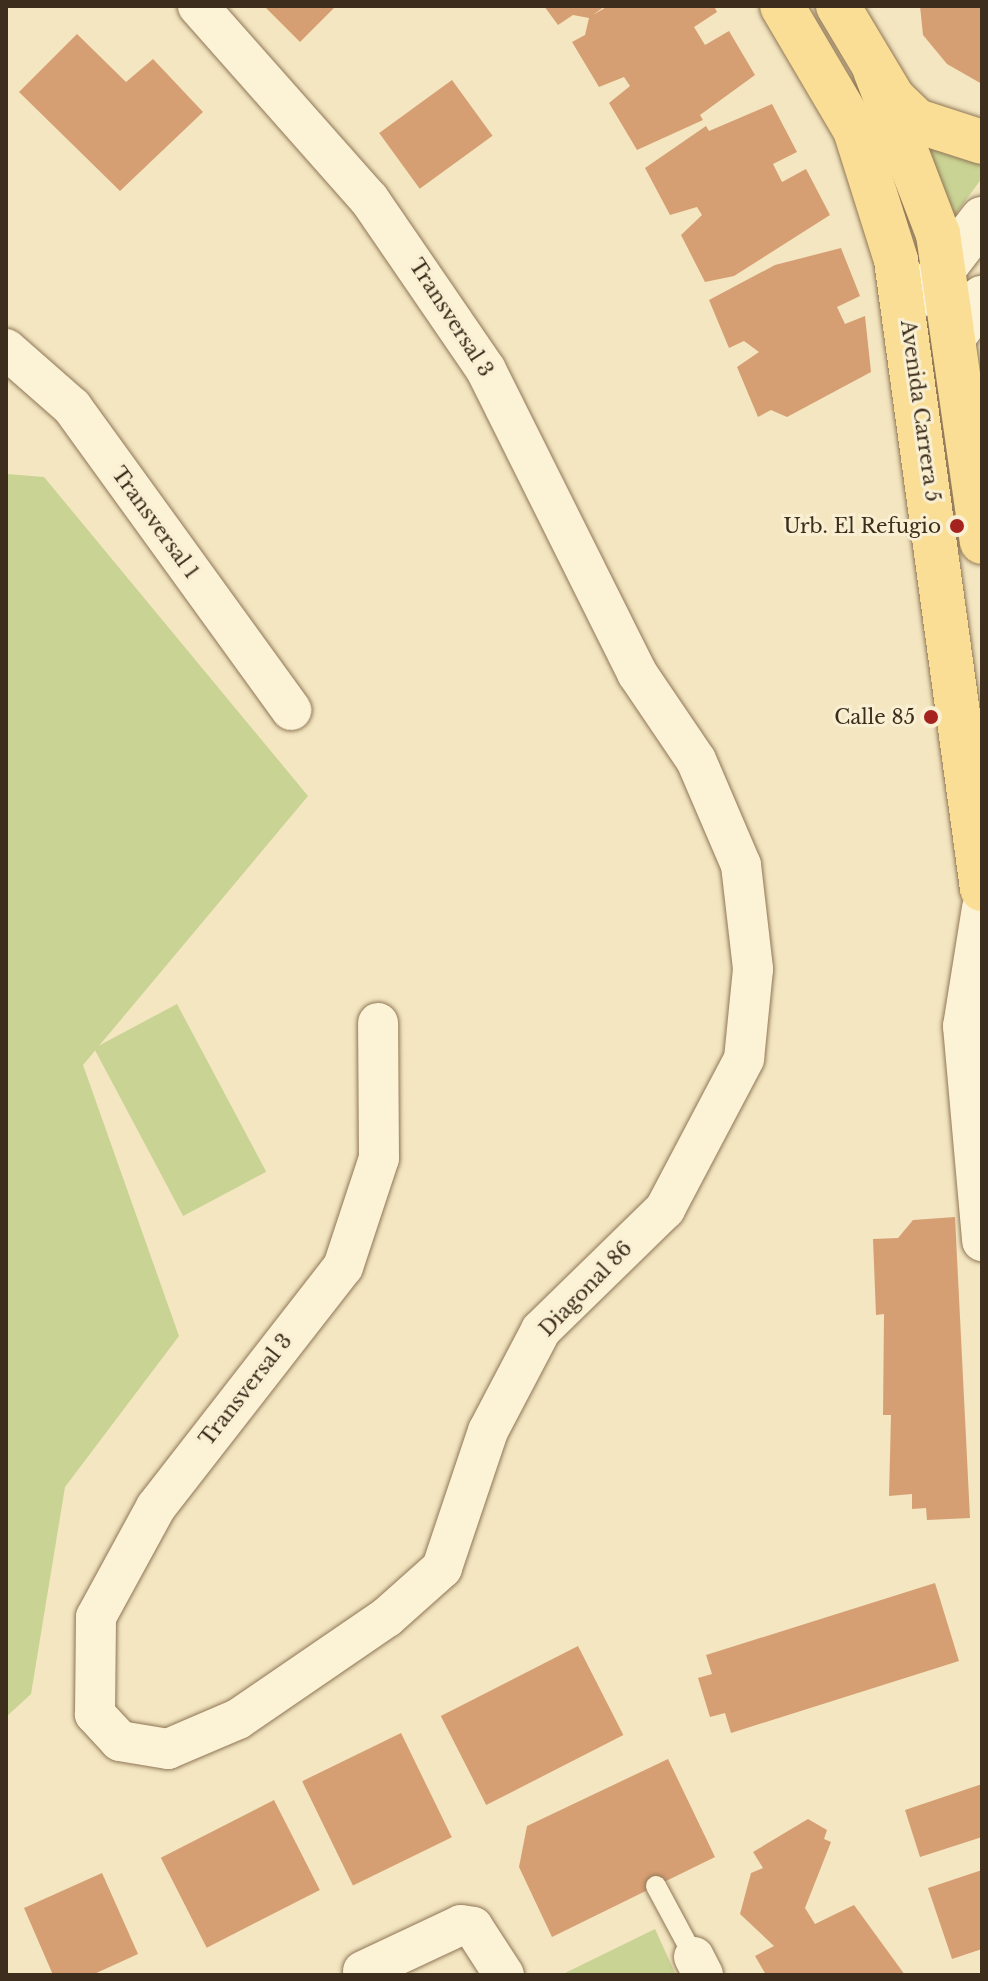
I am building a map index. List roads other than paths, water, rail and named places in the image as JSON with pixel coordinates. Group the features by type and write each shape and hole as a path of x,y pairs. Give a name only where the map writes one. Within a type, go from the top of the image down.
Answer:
{"main road":[{"name":"Avenida Carrera 5","path":"782,6 869,163 908,314 982,889"},
{"path":"838,6 875,70 930,206 955,335 978,490 982,542"},
{"path":"875,70 917,121 947,137 982,142"},
{"path":"908,314 982,219"},
{"path":"955,335 982,298"}],"street":[{"name":"Transversal 3","path":"198,6 340,164 433,284 565,518 637,673"},
{"name":"Transversal 1","path":"6,349 72,407 291,710"},
{"name":"Diagonal 86","path":"120,1741 168,1749 238,1719 387,1617 442,1568 488,1431 541,1330 665,1209 744,1059 753,969 741,865 696,760 637,673"},
{"path":"982,908 963,1026 982,1241"},
{"name":"Transversal 3","path":"120,1741 95,1714 96,1617 156,1507 343,1267 379,1158 378,1023"},
{"path":"363,1971 448,1928 473,1927 504,1975"}],"lane":[{"path":"656,1886 698,1966"}],"place":[{"name":"Urb. El Refugio","path":"957,526"},
{"name":"Calle 85","path":"931,717"}]}
